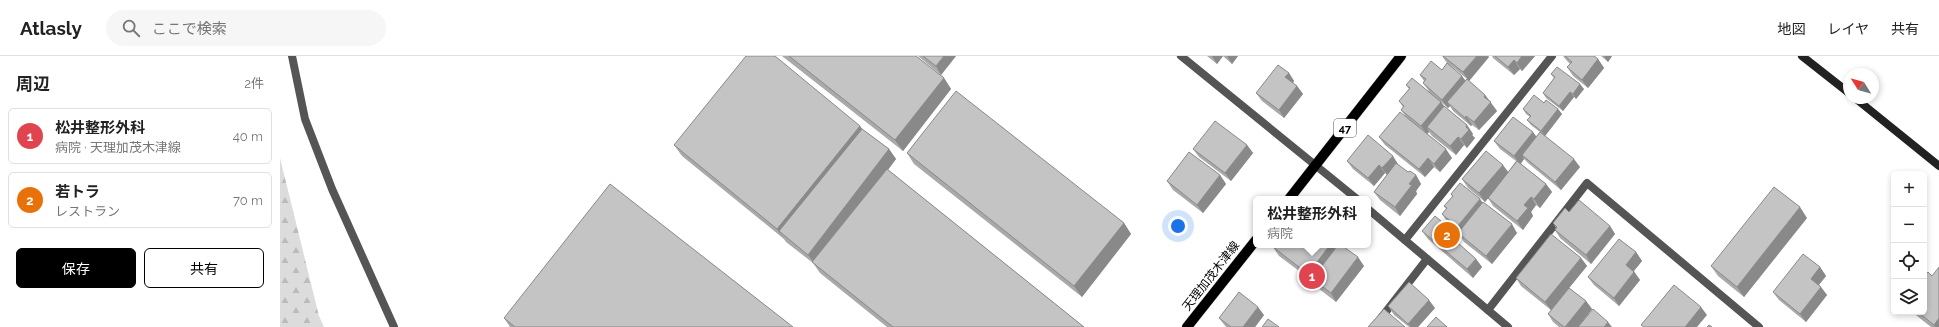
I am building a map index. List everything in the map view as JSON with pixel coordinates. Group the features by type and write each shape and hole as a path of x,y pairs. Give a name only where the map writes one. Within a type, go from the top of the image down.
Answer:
{"main road":[{"name":"47","path":"1291,196 1400,56"},
{"name":"天理加茂木津線","path":"1187,327 1253,244"}],"street":[{"path":"292,56 306,119 332,189 394,327"},
{"path":"1181,56 1353,196"},
{"path":"1405,240 1552,56"},
{"path":"1802,56 1843,89"},
{"path":"1862,104 1939,166"},
{"path":"1488,310 1587,183 1759,327"},
{"path":"1371,212 1508,327"},
{"path":"1374,327 1427,259"}],"green space":[{"path":"280,158 319,316 324,327 280,327"}],"building":[{"path":"746,56 775,56 860,126 777,229 674,145"},
{"path":"789,56 916,56 944,78 895,140"},
{"path":"923,56 944,56 936,66"},
{"path":"1443,56 1477,56 1463,72"},
{"path":"1495,56 1522,56 1517,63 1514,60 1508,67"},
{"path":"1565,56 1594,56 1598,59 1582,80 1567,67 1572,62"},
{"path":"1431,61 1442,70 1447,63 1462,76 1442,100 1423,83 1426,79 1420,75"},
{"path":"1278,65 1289,73 1285,77 1297,86 1279,110 1256,93"},
{"path":"1557,67 1580,84 1573,94 1570,92 1559,106 1543,93 1555,77 1551,74"},
{"path":"1412,78 1441,102 1421,126 1401,110 1404,106 1399,101 1410,88 1406,85"},
{"path":"1467,79 1485,95 1484,97 1491,102 1474,122 1466,116 1465,118 1447,102"},
{"path":"956,91 1124,223 1074,286 907,153"},
{"path":"1534,95 1544,103 1546,100 1558,109 1541,131 1527,120 1531,116 1523,109"},
{"path":"1444,106 1467,125 1466,127 1469,130 1461,139 1458,137 1450,146 1427,127"},
{"path":"1400,112 1446,149 1434,164 1428,158 1419,169 1379,137"},
{"path":"1513,117 1533,132 1514,156 1494,141"},
{"path":"1215,121 1247,145 1225,173 1193,149"},
{"path":"862,129 889,149 808,255 779,231"},
{"path":"1540,132 1574,159 1555,182 1522,155"},
{"path":"1368,135 1393,156 1382,168 1379,165 1368,178 1347,161"},
{"path":"1486,151 1503,165 1479,193 1462,179"},
{"path":"1189,152 1220,175 1197,205 1167,181"},
{"path":"1517,161 1546,184 1534,199 1531,197 1524,205 1528,208 1517,221 1488,198"},
{"path":"1396,163 1408,172 1410,171 1416,175 1409,184 1412,185 1395,207 1374,192"},
{"path":"887,169 1084,327 893,327 812,262"},
{"path":"1460,183 1480,199 1457,227 1442,214 1447,208 1444,206 1453,196 1451,194"},
{"path":"610,184 793,327 515,327 504,318"},
{"path":"1774,187 1800,207 1737,287 1711,266"},
{"path":"1579,200 1610,226 1586,255 1555,230 1557,227 1553,223 1565,208 1569,212"},
{"path":"1483,202 1512,224 1486,256 1458,233"},
{"path":"1435,216 1454,232 1450,236 1476,259 1467,269 1422,231"},
{"path":"1551,234 1581,258 1545,302 1516,278"},
{"path":"1619,239 1636,252 1626,265 1634,272 1614,298 1588,277"},
{"path":"1274,248 1328,248 1308,274"},
{"path":"1336,248 1345,248 1358,257 1331,293 1312,279"},
{"path":"1803,254 1820,267 1811,279 1821,287 1800,314 1773,292"},
{"path":"1939,267 1939,318 1934,325 1922,315 1927,315 1927,273 1928,272 1932,276"},
{"path":"1409,282 1429,300 1408,324 1388,306"},
{"path":"1674,285 1701,307 1685,327 1644,327 1641,325"},
{"path":"1569,288 1586,301 1564,327 1548,314"},
{"path":"1239,292 1258,307 1243,327 1231,327 1219,318"},
{"path":"1384,309 1405,327 1368,327"},
{"path":"1593,309 1608,322 1604,327 1578,327"},
{"path":"1436,317 1447,327 1427,327"},
{"path":"1268,319 1279,327 1262,327"}],"place":[{"name":"若トラ","path":"1447,235"},
{"name":"松井整形外科","path":"1312,276"}]}
